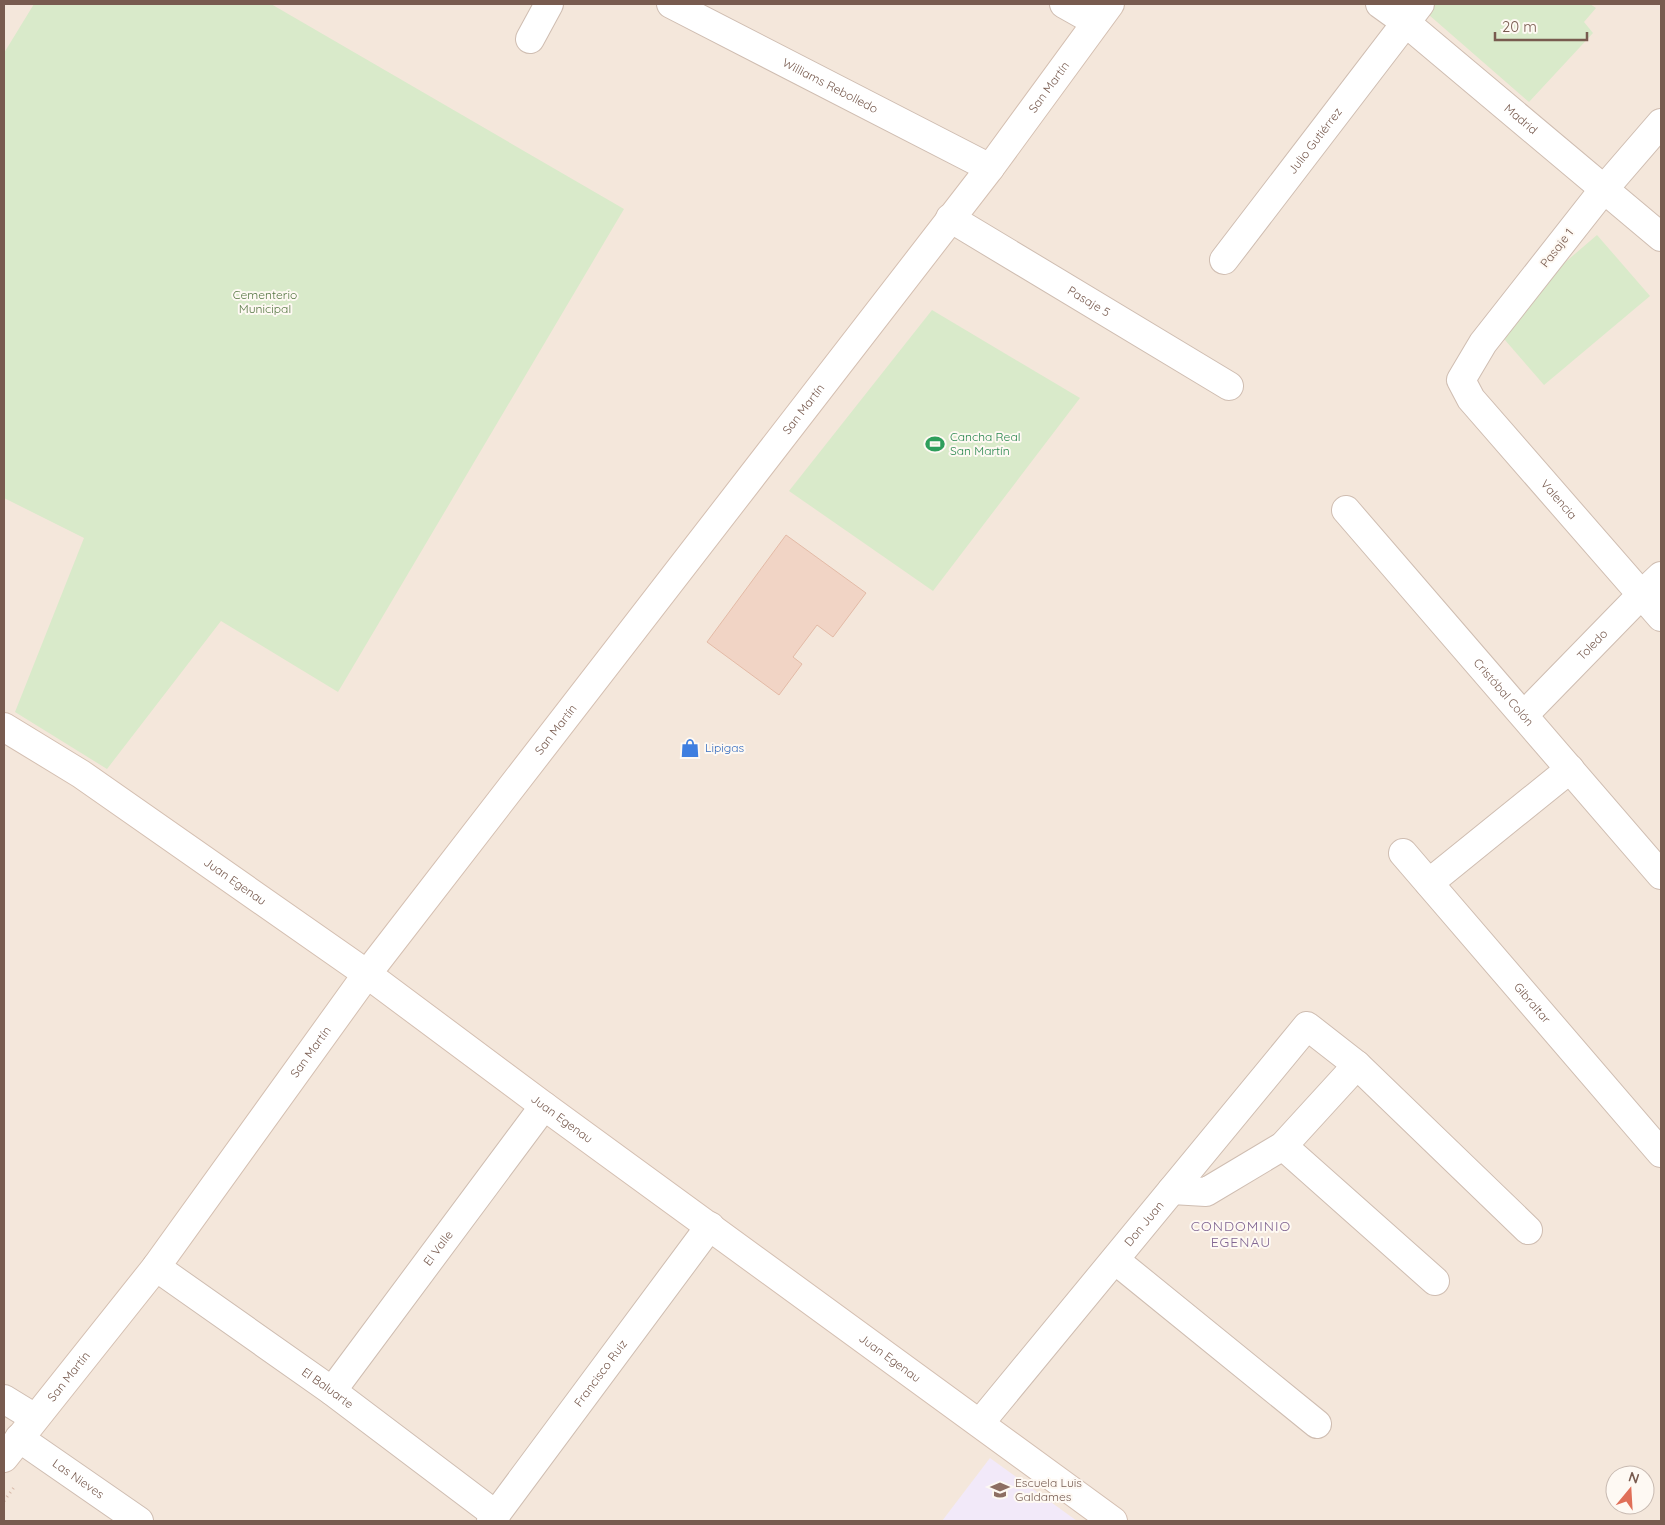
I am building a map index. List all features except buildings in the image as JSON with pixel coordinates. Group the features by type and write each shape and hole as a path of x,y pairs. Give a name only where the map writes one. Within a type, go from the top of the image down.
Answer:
{"street":[{"path":"530,39 549,4"},
{"name":"Williams Rebolledo","path":"671,4 990,168"},
{"path":"1064,4 1103,13"},
{"name":"Madrid","path":"1380,4 1412,13 1604,189 1661,237"},
{"name":"San Martín","path":"19,1438 156,1267 367,974 990,168 1103,13"},
{"name":"Julio Gutiérrez","path":"1224,260 1412,13"},
{"name":"Pasaje 1","path":"1461,380 1483,343 1604,189 1661,123"},
{"name":"Pasaje 5","path":"950,218 1229,386"},
{"name":"Valencia","path":"1461,380 1470,399 1661,617"},
{"name":"Cristóbal Colón","path":"1346,510 1661,875"},
{"name":"Toledo","path":"1524,715 1661,576"},
{"name":"Juan Egenau","path":"4,727 81,774 367,974 544,1106 1113,1521"},
{"path":"1429,884 1570,769"},
{"name":"Gibraltar","path":"1403,854 1661,1152"},
{"name":"Don Juan","path":"980,1423 1307,1026 1357,1065"},
{"path":"1172,1190 1206,1192 1282,1146 1357,1065 1528,1230"},
{"name":"El Valle","path":"332,1391 544,1106"},
{"path":"1282,1146 1435,1281"},
{"name":"Francisco Ruiz","path":"494,1518 710,1226"},
{"path":"1115,1260 1317,1424"},
{"name":"El Baluarte","path":"156,1267 332,1391 494,1518"},
{"name":"Las Nieves","path":"4,1399 19,1438 139,1521"}],"shaded area":[{"path":"4,4 1661,4 1661,1521 4,1521"},
{"name":"Escuela Luis Galdames","path":"990,1458 1077,1521 942,1521"}],"green space":[{"name":"Cementerio Municipal","path":"34,4 271,4 624,209 338,692 221,621 107,769 15,712 84,538 4,498 4,53"},
{"path":"1424,4 1590,4 1596,8 1584,22 1593,33 1529,102 1421,8"},
{"path":"1597,235 1650,296 1544,385 1492,325"},
{"name":"Cancha Real San Martín","path":"932,310 1080,398 933,591 789,491"}],"place":[{"name":"Cancha Real San Martín","path":"935,444"},
{"name":"Lipigas","path":"690,748"},
{"name":"Escuela Luis Galdames","path":"1000,1490"}],"district":[{"name":"CONDOMINIO EGENAU","path":"1241,1234"}]}
